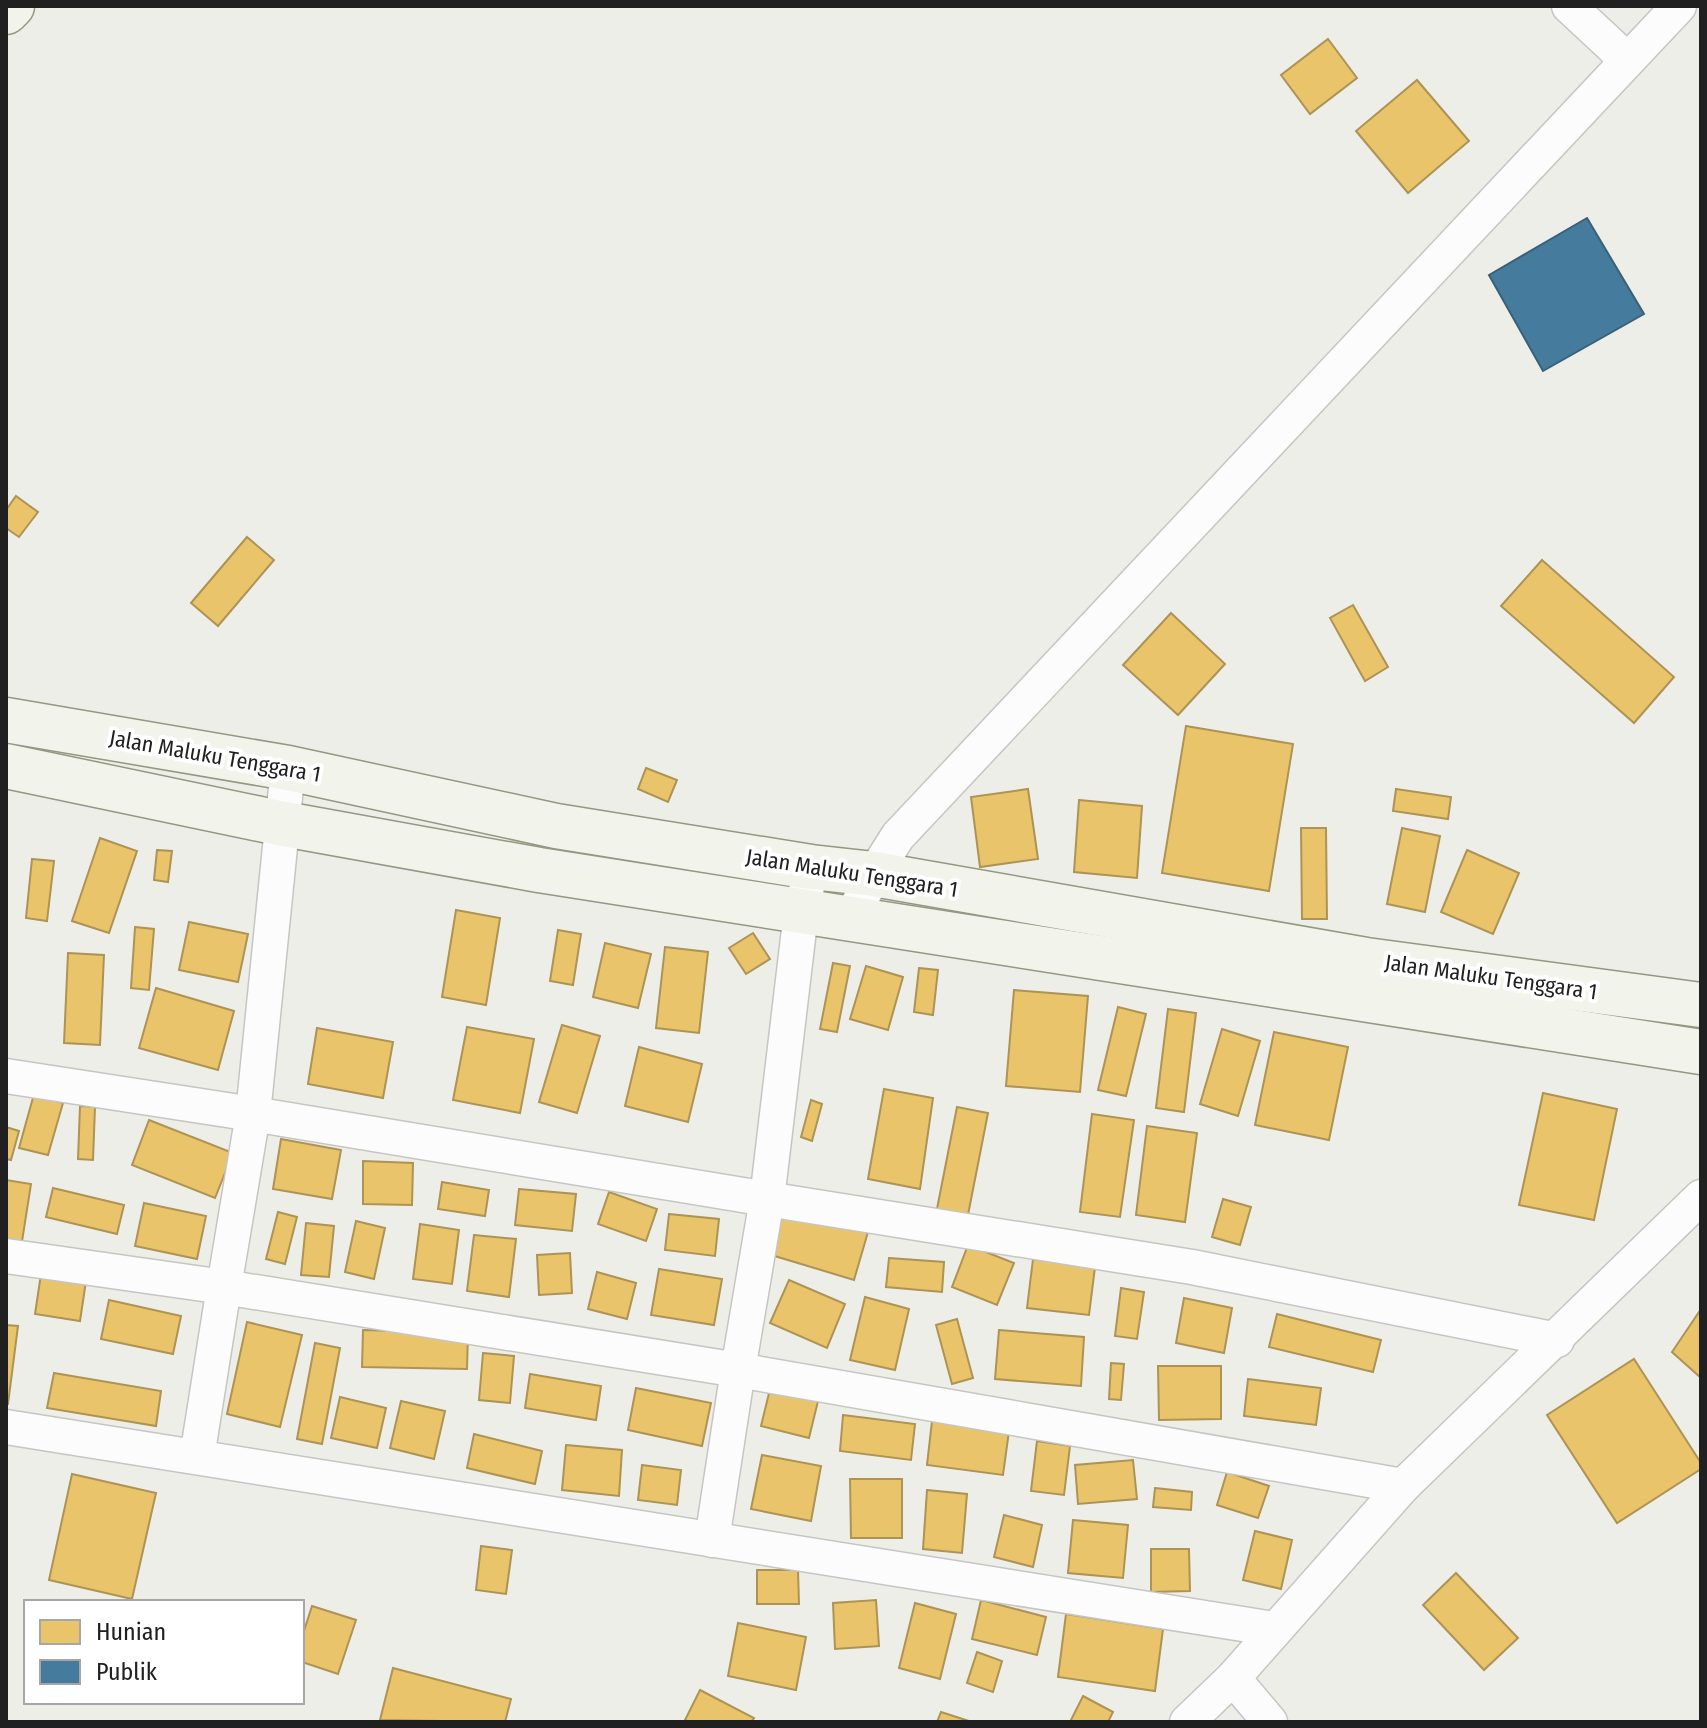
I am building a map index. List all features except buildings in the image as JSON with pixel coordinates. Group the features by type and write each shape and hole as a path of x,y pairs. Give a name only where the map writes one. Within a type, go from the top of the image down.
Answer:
{"main road":[{"path":"6,12 12,6"},
{"name":"Jalan Maluku Tenggara 1","path":"6,720 288,768 556,826 811,867 874,874 1366,960 1701,1005"},
{"name":"Jalan Maluku Tenggara 1","path":"6,766 284,824 539,870 1701,1052"}],"street":[{"path":"1569,6 1627,60"},
{"path":"851,918 898,836 1679,6"},
{"path":"197,1457 253,1114 288,768"},
{"path":"712,1540 767,1199 801,913 811,867"},
{"path":"6,1076 1192,1267 1557,1340"},
{"path":"1187,1722 1233,1678 1403,1486 1557,1340 1701,1197"},
{"path":"6,1256 224,1287 738,1370 1403,1486"},
{"path":"6,1427 1274,1629"},
{"path":"1233,1678 1270,1722"}]}
